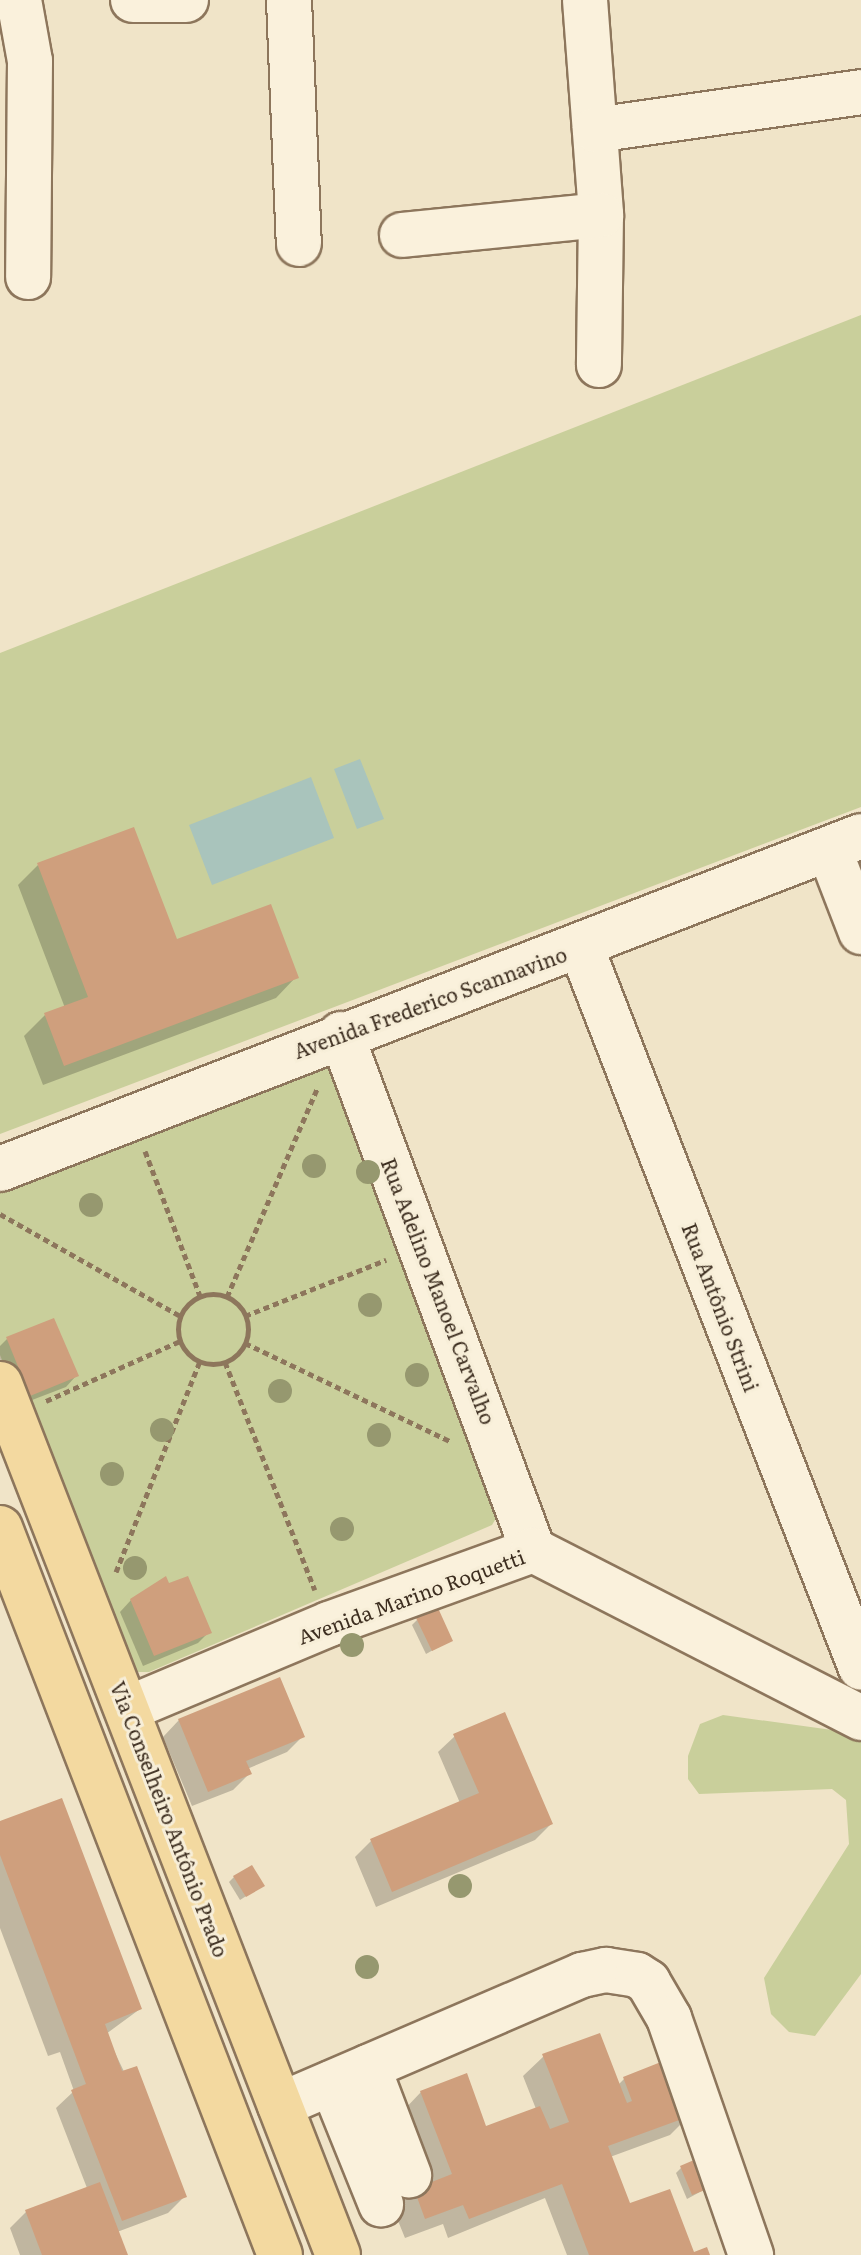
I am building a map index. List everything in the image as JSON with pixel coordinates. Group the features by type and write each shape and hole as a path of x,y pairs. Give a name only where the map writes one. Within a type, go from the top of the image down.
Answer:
{"main road":[{"name":"Via Conselheiro Antônio Prado","path":"6,1400 338,2255"},
{"path":"0,1528 280,2255"}],"street":[{"path":"0,4 12,0"},
{"path":"19,0 30,61 28,277"},
{"path":"133,0 186,0"},
{"path":"289,0 299,244"},
{"path":"585,0 601,215 599,365"},
{"path":"595,130 861,92"},
{"path":"402,235 601,215"},
{"path":"845,843 861,932"},
{"name":"Avenida Frederico Scannavino","path":"0,1169 131,1115 341,1034 581,947 845,843"},
{"name":"Rua Antônio Strini","path":"581,947 861,1668"},
{"name":"Rua Adelino Manoel Carvalho","path":"341,1034 506,1467 533,1550"},
{"name":"Avenida Marino Roquetti","path":"127,1709 329,1624 533,1550 861,1718"},
{"path":"280,2105 582,1975 606,1970 637,1975 648,1982 669,2018 751,2255"},
{"path":"350,2075 395,2190"}],"path":[{"path":"227,1297 341,1034"},
{"path":"131,1115 200,1296"},
{"path":"0,1214 180,1316"},
{"path":"245,1316 422,1246"},
{"path":"200,1296 227,1297 245,1316 245,1343 225,1362 200,1361 180,1341 180,1316 200,1296"},
{"path":"6,1400 180,1341"},
{"path":"245,1343 506,1467"},
{"path":"94,1625 200,1361"},
{"path":"225,1362 329,1624"}],"green space":[{"path":"861,315 861,807 0,1134 0,653"},
{"path":"321,1064 336,1073 501,1510 492,1525 149,1672 138,1672 119,1660 0,1355 0,1181"},
{"path":"723,1715 861,1734 861,1974 815,2036 789,2032 771,2014 764,1978 849,1844 846,1800 832,1789 699,1794 688,1779 688,1756 700,1724"}],"water":[{"path":"360,759 384,819 357,829 334,769"},
{"path":"311,777 334,838 212,885 189,825"}],"building":[{"path":"134,827 177,939 271,904 299,978 64,1066 44,1013 88,997 37,863"},
{"path":"54,1318 79,1376 30,1396 6,1337"},
{"path":"166,1576 169,1583 188,1576 212,1633 154,1656 130,1599"},
{"path":"438,1608 453,1641 432,1651 416,1618"},
{"path":"280,1677 305,1737 246,1761 252,1774 208,1792 178,1719"},
{"path":"505,1712 553,1824 392,1892 370,1839 479,1793 453,1734"},
{"path":"62,1798 142,2009 105,2024 122,2071 137,2066 187,2197 122,2221 71,2090 86,2084 0,1855 0,1821"},
{"path":"252,1865 265,1886 246,1897 233,1876"},
{"path":"600,2033 627,2103 632,2101 623,2077 671,2058 693,2115 608,2146 630,2203 670,2189 694,2252 707,2247 710,2255 589,2255 562,2184 469,2219 463,2205 425,2219 414,2189 452,2174 420,2091 467,2073 486,2126 540,2106 550,2129 569,2122 542,2054"},
{"path":"701,2157 713,2187 692,2195 680,2166"},
{"path":"100,2182 128,2255 42,2255 25,2210"}]}
